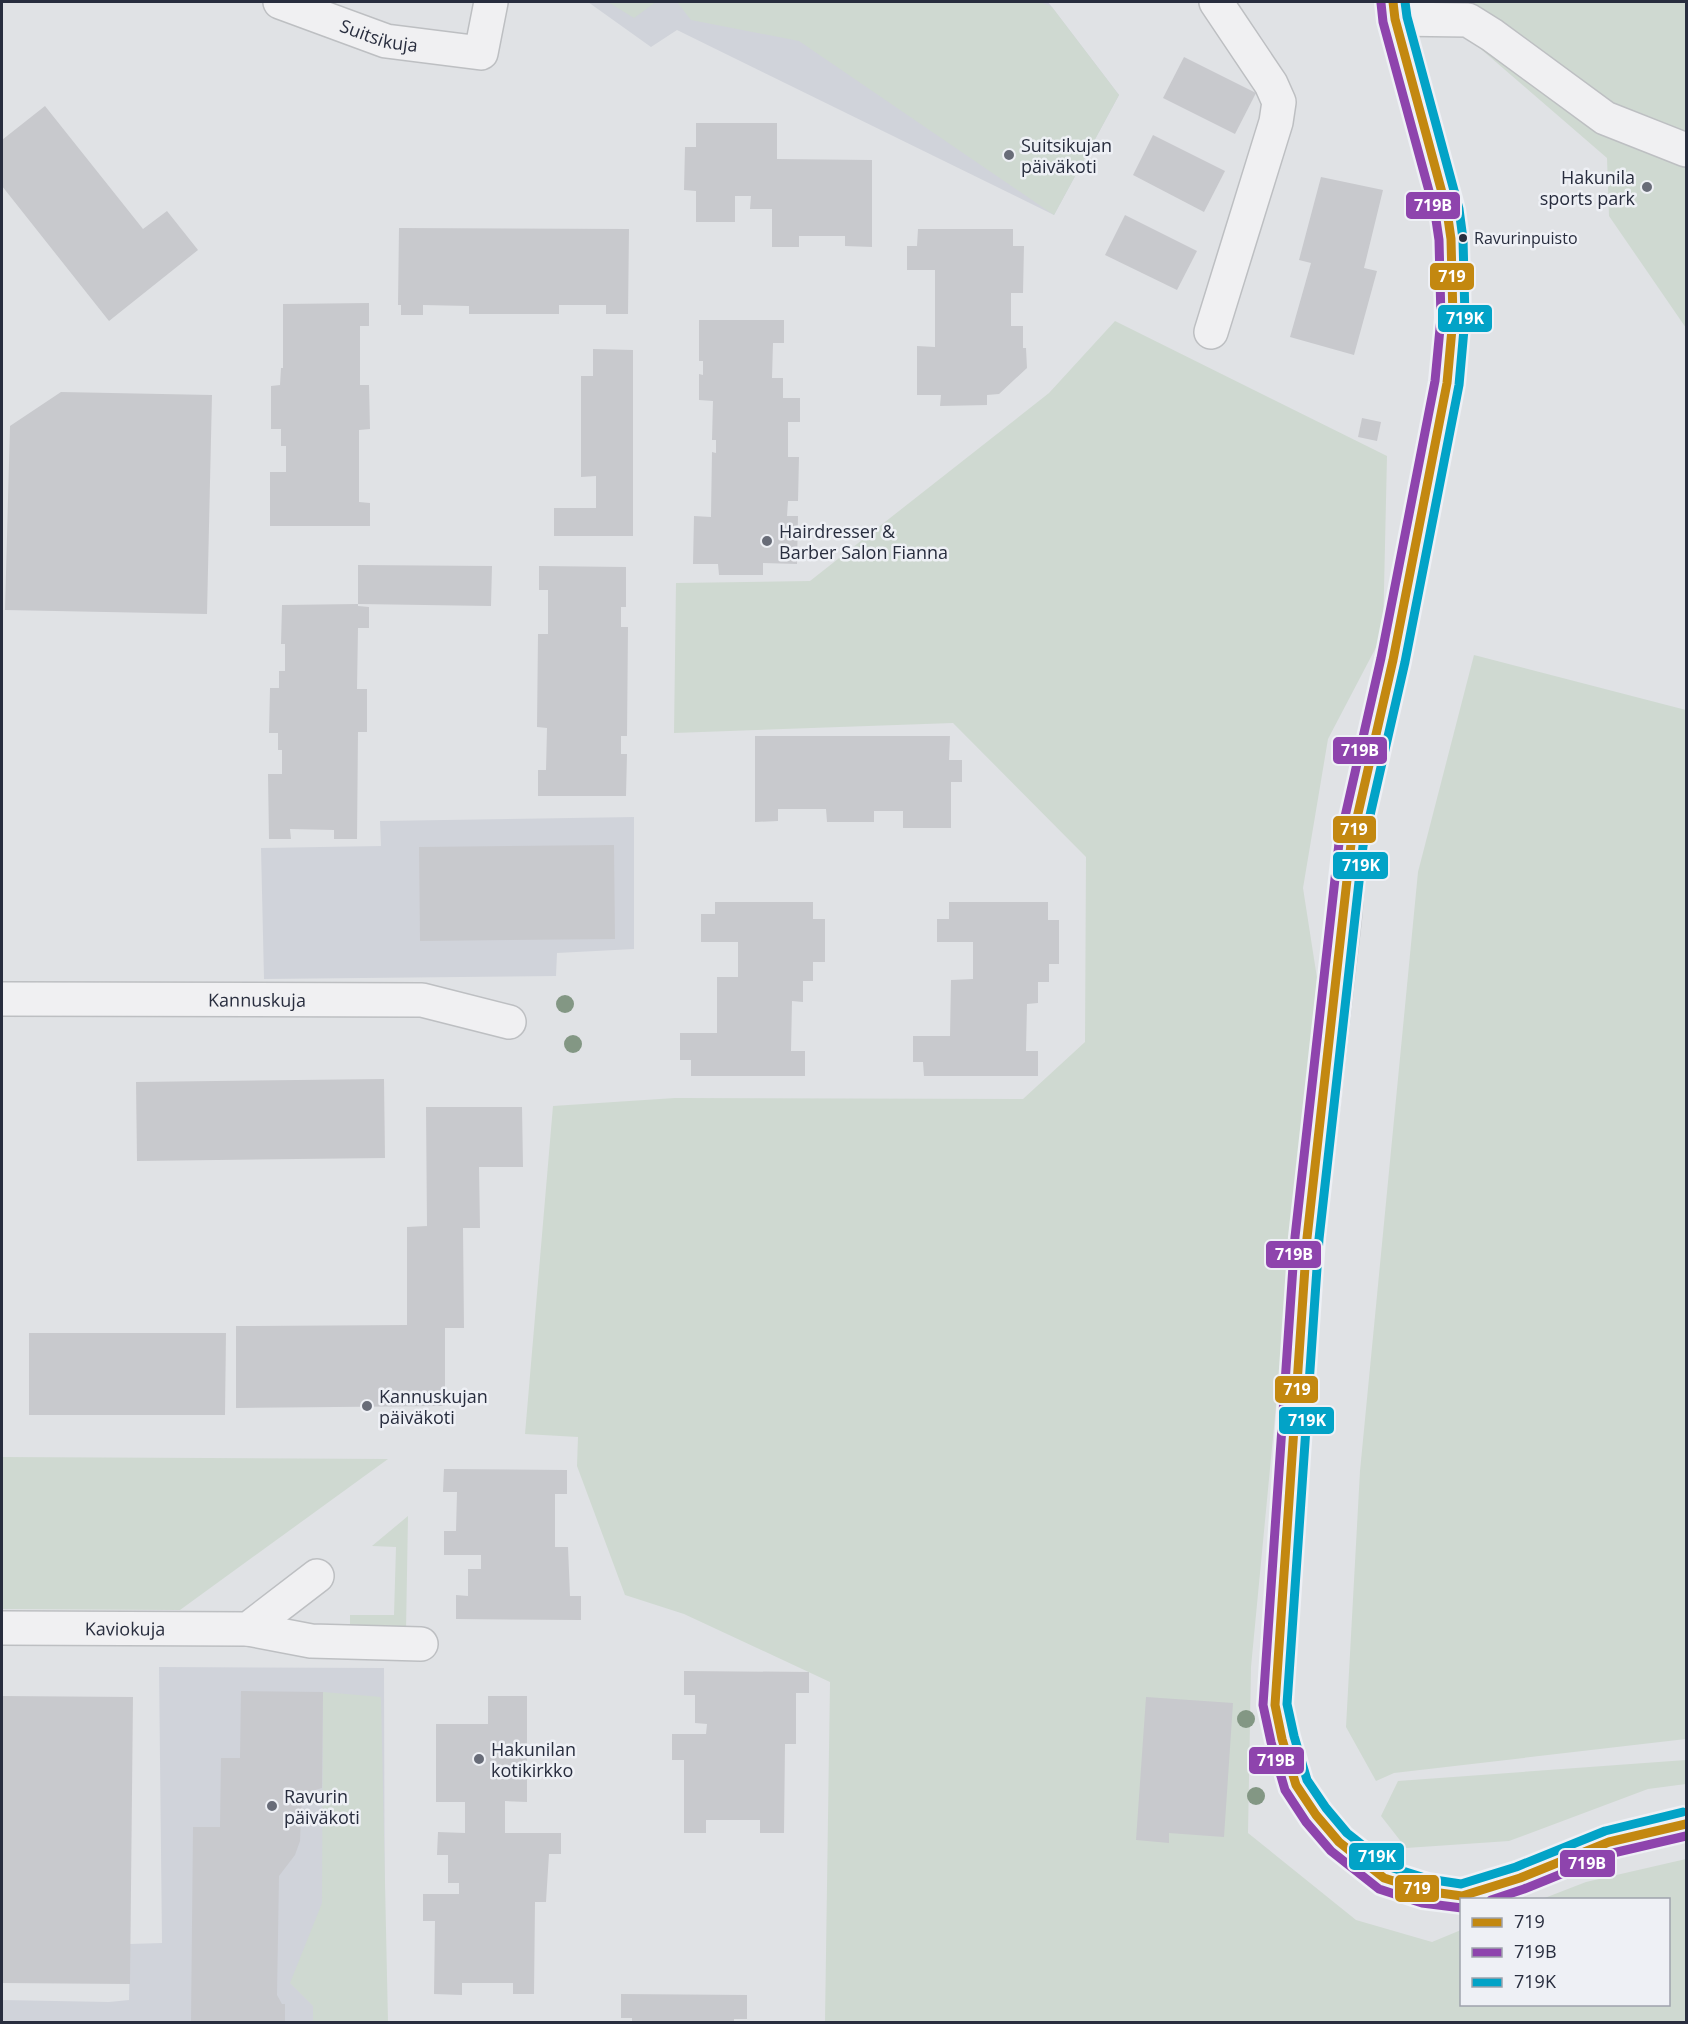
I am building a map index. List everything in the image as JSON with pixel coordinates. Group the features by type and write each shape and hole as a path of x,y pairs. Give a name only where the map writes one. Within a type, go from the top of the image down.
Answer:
{"street":[{"name":"Suitsikuja","path":"280,2 386,41 481,53 491,2"},
{"path":"1211,332 1276,122 1279,102 1271,84 1216,2"},
{"path":"1686,150 1605,118 1468,20 1394,10 1447,211 1451,239 1453,318 1447,383 1440,426 1393,660 1351,844 1307,1238 1275,1705 1282,1739 1296,1785 1316,1815 1339,1842 1384,1878 1425,1891 1462,1896 1520,1878 1609,1842 1686,1824"},
{"name":"Kannuskuja","path":"2,999 422,1000 509,1022"},
{"path":"248,1629 317,1576"},
{"name":"Kaviokuja","path":"2,1628 248,1629 311,1641 421,1644"}],"shaded area":[{"name":"Suitsikujan päiväkoti","path":"588,2 1048,2 1119,95 1054,215 677,30 651,47"},
{"path":"608,2 656,2 634,18"},
{"name":"Suitsikujan päiväkoti","path":"677,2 1040,2 1052,7 1119,95 1054,215 799,41 691,20"},
{"name":"Hakunila sports park","path":"1459,2 1686,2 1686,328 1609,216 1607,158 1475,44"},
{"path":"1115,321 1387,456 1383,634 1328,739 1303,888 1317,978 1251,1667 1248,1833 1356,1920 1432,1942 1460,1930 1460,2006 1670,2006 1670,1898 1545,1898 1586,1882 1686,1859 1686,2022 825,2022 830,1682 684,1614 625,1595 577,1466 578,1437 525,1434 553,1106 675,1098 1023,1099 1085,1042 1086,857 953,723 674,733 676,583 810,581 1049,393"},
{"path":"1474,655 1686,710 1686,1739 1394,1773 1376,1781 1346,1727 1360,1471 1418,872"},
{"path":"634,817 634,949 557,953 556,976 264,979 261,848 381,846 380,821"},
{"path":"2,1457 388,1459 180,1610 2,1609"},
{"path":"408,1516 406,1631 350,1631 350,1615 394,1615 396,1547 372,1546"},
{"name":"Ravurin päiväkoti","path":"159,1667 384,1668 385,2022 2,2022 2,2000 109,2002 129,2000 130,1944 162,1943"},
{"path":"323,1692 381,1697 388,2022 313,2022 313,2006 290,1983 322,1903"},
{"path":"1686,1760 1686,1784 1648,1789 1509,1841 1406,1848 1381,1816 1398,1781"}],"building":[{"path":"1184,57 1256,93 1235,134 1163,98"},
{"path":"45,106 143,229 167,211 198,250 109,321 2,186 2,140"},
{"path":"696,123 777,123 777,159 872,160 872,247 845,246 845,236 799,236 799,247 772,247 772,209 750,209 751,196 735,196 735,222 696,222 696,191 684,190 685,147 696,147"},
{"path":"1153,135 1225,171 1204,212 1133,175"},
{"path":"1321,177 1383,190 1364,268 1377,271 1354,355 1290,337 1311,263 1299,260"},
{"path":"1125,215 1197,251 1177,290 1105,255"},
{"path":"399,228 629,229 628,314 606,314 606,305 559,305 559,314 469,314 469,306 423,305 423,315 401,315 401,305 398,305"},
{"path":"918,229 1013,229 1013,246 1024,246 1023,293 1011,293 1011,326 1023,326 1023,348 1026,348 1027,368 999,394 987,395 987,405 940,406 941,395 917,395 917,346 935,347 935,270 907,270 907,246 917,246"},
{"path":"369,303 369,326 360,326 360,385 369,385 370,429 359,430 359,502 370,503 370,526 270,526 270,472 286,472 286,446 281,446 281,429 271,429 271,386 280,385 281,368 283,368 283,304"},
{"path":"699,320 784,320 784,343 773,343 772,378 783,378 783,398 800,398 800,422 788,422 788,457 799,457 798,501 788,501 787,516 798,516 797,564 763,563 763,575 719,575 718,564 693,564 694,516 711,517 712,452 716,453 716,440 712,440 713,401 699,400 699,374 703,375 703,361 699,361"},
{"path":"593,349 633,350 633,536 554,536 554,508 596,508 596,476 581,477 581,376 593,376"},
{"path":"61,392 212,395 207,614 5,610 10,426"},
{"path":"1362,418 1381,422 1377,441 1358,437"},
{"path":"358,565 492,566 491,606 358,604"},
{"path":"539,566 626,567 626,607 621,607 621,627 628,627 627,736 621,736 621,754 627,754 626,796 538,796 538,770 546,770 547,728 537,727 538,634 548,634 548,590 539,590"},
{"path":"358,604 358,606 369,607 369,628 358,628 357,689 367,689 367,732 358,732 357,839 334,839 334,830 290,829 291,839 269,839 268,774 282,774 282,750 278,750 278,733 269,733 270,688 279,688 279,671 285,671 285,644 281,644 282,605"},
{"path":"755,736 950,736 949,760 962,760 962,782 951,782 951,828 903,828 903,811 874,811 874,822 827,822 826,809 778,809 778,821 755,822"},
{"path":"614,845 615,939 420,941 419,847"},
{"path":"715,902 813,902 813,919 825,919 825,962 813,962 813,981 803,981 803,1002 792,1001 791,1051 805,1051 805,1076 691,1076 691,1060 680,1060 680,1033 717,1033 717,977 738,977 738,942 701,942 701,914 715,914"},
{"path":"949,902 1048,902 1048,920 1059,920 1059,964 1049,964 1049,982 1038,982 1038,1003 1027,1004 1026,1051 1038,1051 1038,1076 924,1076 923,1062 913,1062 913,1036 950,1036 951,980 973,979 973,942 937,942 937,919 949,919"},
{"path":"384,1079 385,1158 137,1161 136,1082"},
{"path":"426,1107 522,1107 523,1167 479,1167 480,1228 463,1228 464,1328 445,1328 445,1406 236,1408 236,1326 407,1325 407,1227 427,1226"},
{"path":"29,1333 226,1333 225,1415 29,1415"},
{"path":"444,1469 567,1470 567,1494 555,1494 555,1547 568,1547 570,1596 581,1596 581,1620 456,1619 456,1595 468,1596 468,1569 481,1569 481,1555 444,1555 444,1531 456,1531 457,1492 443,1492"},
{"path":"684,1671 809,1672 809,1693 796,1693 796,1744 785,1744 784,1833 760,1833 760,1820 706,1820 706,1833 684,1833 684,1760 672,1760 672,1734 706,1734 707,1724 695,1723 695,1695 684,1695"},
{"path":"241,1691 323,1692 322,1788 302,1794 300,1841 295,1855 279,1876 277,1995 282,2004 285,2004 285,2022 191,2022 193,1827 220,1827 221,1758 240,1758"},
{"path":"2,1696 133,1697 130,1984 2,1983"},
{"path":"488,1696 527,1696 527,1802 505,1801 505,1833 561,1833 561,1854 549,1854 546,1902 535,1902 534,1994 513,1994 513,1983 462,1983 462,1995 434,1994 435,1921 423,1921 423,1894 459,1894 459,1883 448,1883 448,1855 437,1855 438,1832 465,1833 465,1802 436,1802 436,1724 488,1724"},
{"path":"1146,1697 1233,1703 1224,1837 1169,1833 1169,1843 1136,1840"},
{"path":"621,1994 747,1995 747,2019 734,2019 734,2022 632,2022 632,2018 621,2018"}],"transit line":[{"name":"719","path":"1393,2 1395,19 1447,211 1451,239 1453,318 1447,383 1393,660 1351,844 1307,1238 1275,1705 1282,1739 1296,1785 1316,1815 1339,1842 1384,1878 1425,1891 1462,1896 1520,1878 1609,1842 1686,1824"},
{"name":"719K","path":"1405,2 1407,17 1459,209 1463,239 1465,318 1459,385 1405,662 1363,846 1319,1239 1287,1704 1307,1780 1326,1808 1347,1833 1390,1867 1428,1879 1461,1884 1516,1867 1605,1831 1683,1812"},
{"name":"719B","path":"1381,3 1383,22 1435,213 1439,240 1441,318 1435,381 1381,658 1339,843 1295,1237 1263,1705 1285,1790 1306,1822 1331,1851 1379,1889 1422,1903 1460,1908"},
{"name":"719B","path":"1497,1898 1613,1853 1686,1836"}],"place":[{"name":"Suitsikujan päiväkoti","path":"1009,155"},
{"name":"Hakunila sports park","path":"1647,187"},
{"name":"Ravurinpuisto","path":"1463,238"},
{"name":"Hairdresser & Barber Salon Fianna","path":"767,541"},
{"name":"Kannuskujan päiväkoti","path":"367,1406"},
{"name":"Hakunilan kotikirkko","path":"479,1759"},
{"name":"Ravurin päiväkoti","path":"272,1806"}]}
